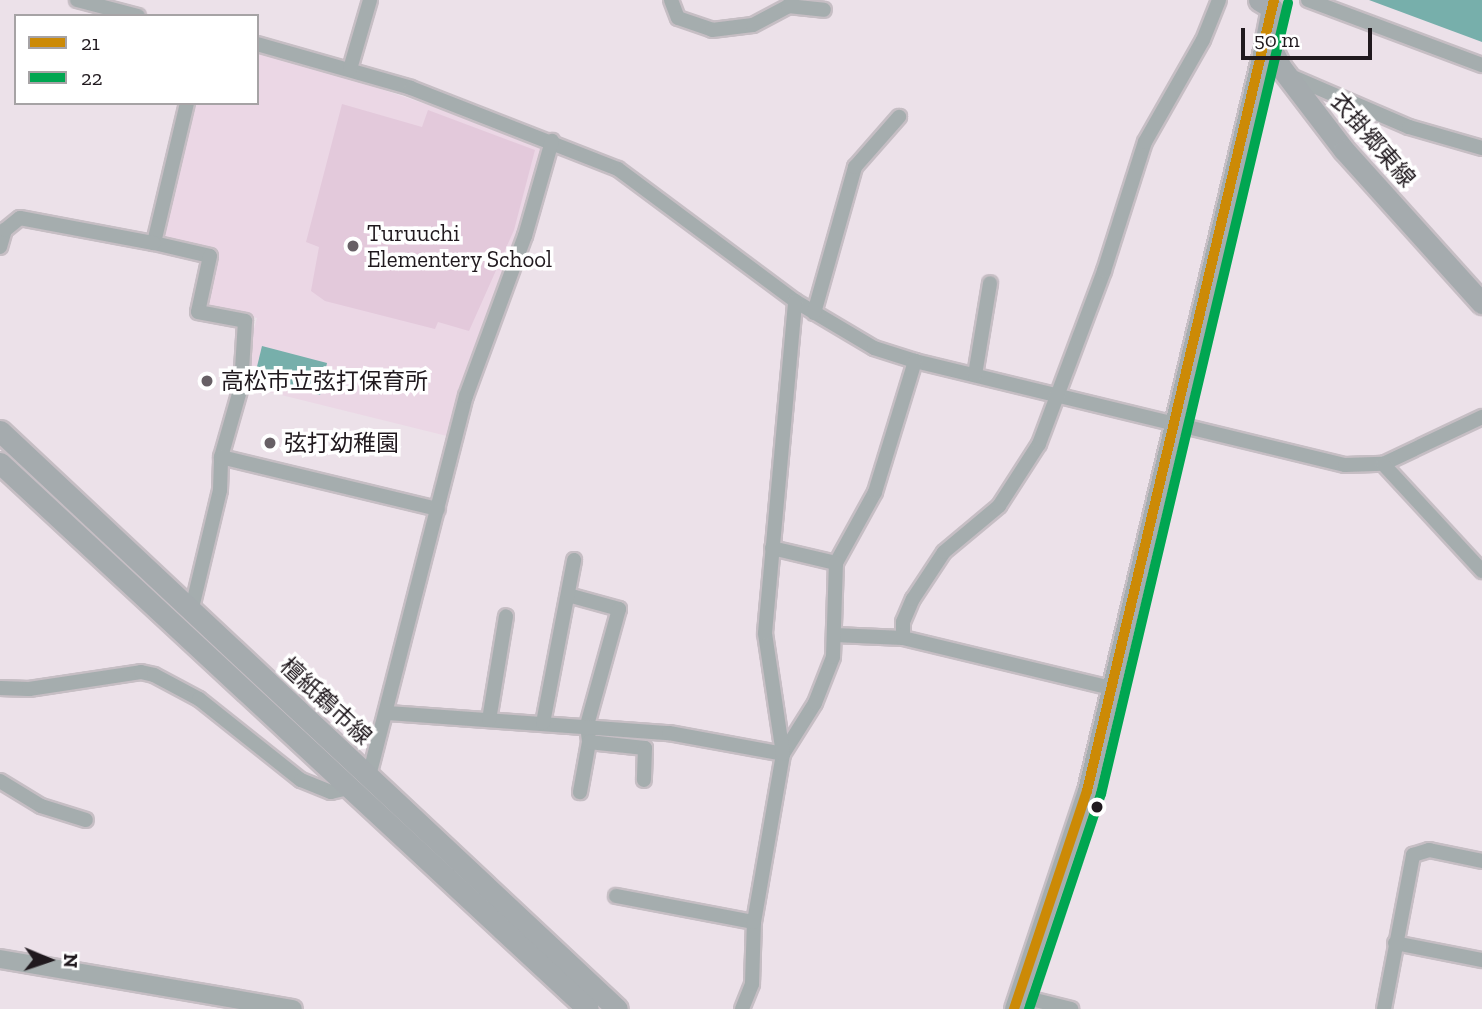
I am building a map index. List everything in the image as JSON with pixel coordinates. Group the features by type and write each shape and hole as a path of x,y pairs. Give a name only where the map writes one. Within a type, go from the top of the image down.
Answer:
{"main road":[{"path":"1266,38 1269,3"},
{"name":"衣掛郷東線","path":"1266,38 1282,69 1344,150 1482,303"},
{"name":"檀紙鶴市線","path":"0,431 617,1009"},
{"name":"檀紙鶴市線","path":"0,463 588,1009"}],"street":[{"path":"77,0 130,14"},
{"path":"350,69 370,0"},
{"path":"671,0 678,18 712,30 753,25 788,6 824,10"},
{"path":"903,638 902,622 913,599 944,552 999,506 1040,444 1145,142 1203,40 1219,0"},
{"path":"1308,0 1482,65"},
{"path":"1071,1009 1016,1003 1075,834 1266,38"},
{"path":"259,45 350,69 552,141 618,169 795,301 874,348 915,361 1345,465 1383,464 1482,417"},
{"path":"1282,69 1312,89 1396,122 1482,148"},
{"path":"154,243 187,105"},
{"path":"814,313 855,167 899,117"},
{"path":"369,776 388,713 466,396 525,236 552,141"},
{"path":"0,247 5,230 20,218 209,256 198,312 245,321 241,387 222,457 220,490 191,612"},
{"path":"975,374 990,283"},
{"path":"742,1009 752,984 754,922 783,754 765,633 795,301"},
{"path":"783,754 815,703 833,657 836,563 875,492 915,361"},
{"path":"222,457 438,509"},
{"path":"1383,464 1482,571"},
{"path":"772,548 836,563"},
{"path":"543,723 575,560"},
{"path":"568,596 619,609 587,725 589,742 580,792"},
{"path":"489,720 506,616"},
{"path":"835,635 903,638 1112,688"},
{"path":"0,688 29,689 141,672 154,675 199,699 301,780 331,792 349,788"},
{"path":"388,713 587,725 612,731 669,733 783,754"},
{"path":"589,742 645,748 644,780"},
{"path":"0,781 41,806 86,820"},
{"path":"1384,1009 1413,855 1429,850 1482,861"},
{"path":"616,896 754,922"},
{"path":"1395,943 1482,960"},
{"path":"0,959 293,1009"}],"shaded area":[{"path":"1369,0 1482,0 1482,42"},
{"name":"Turuuchi Elementery School","path":"259,53 349,78 545,145 519,235 469,360 451,437 245,386 247,354 257,318 204,308 217,251 166,241 162,233 192,105 259,105"},
{"path":"342,104 422,127 428,110 535,150 514,230 469,331 438,322 435,329 325,301 311,291 319,247 306,242"},
{"path":"262,346 327,363 320,395 254,379"}],"transit line":[{"name":"21","path":"1014,1009 1087,791 1274,0"},
{"name":"22","path":"1029,1009 1101,794 1288,3"}],"place":[{"name":"Turuuchi Elementery School","path":"353,246"},
{"name":"高松市立弦打保育所","path":"207,381"},
{"name":"弦打幼稚園","path":"270,443"}]}
